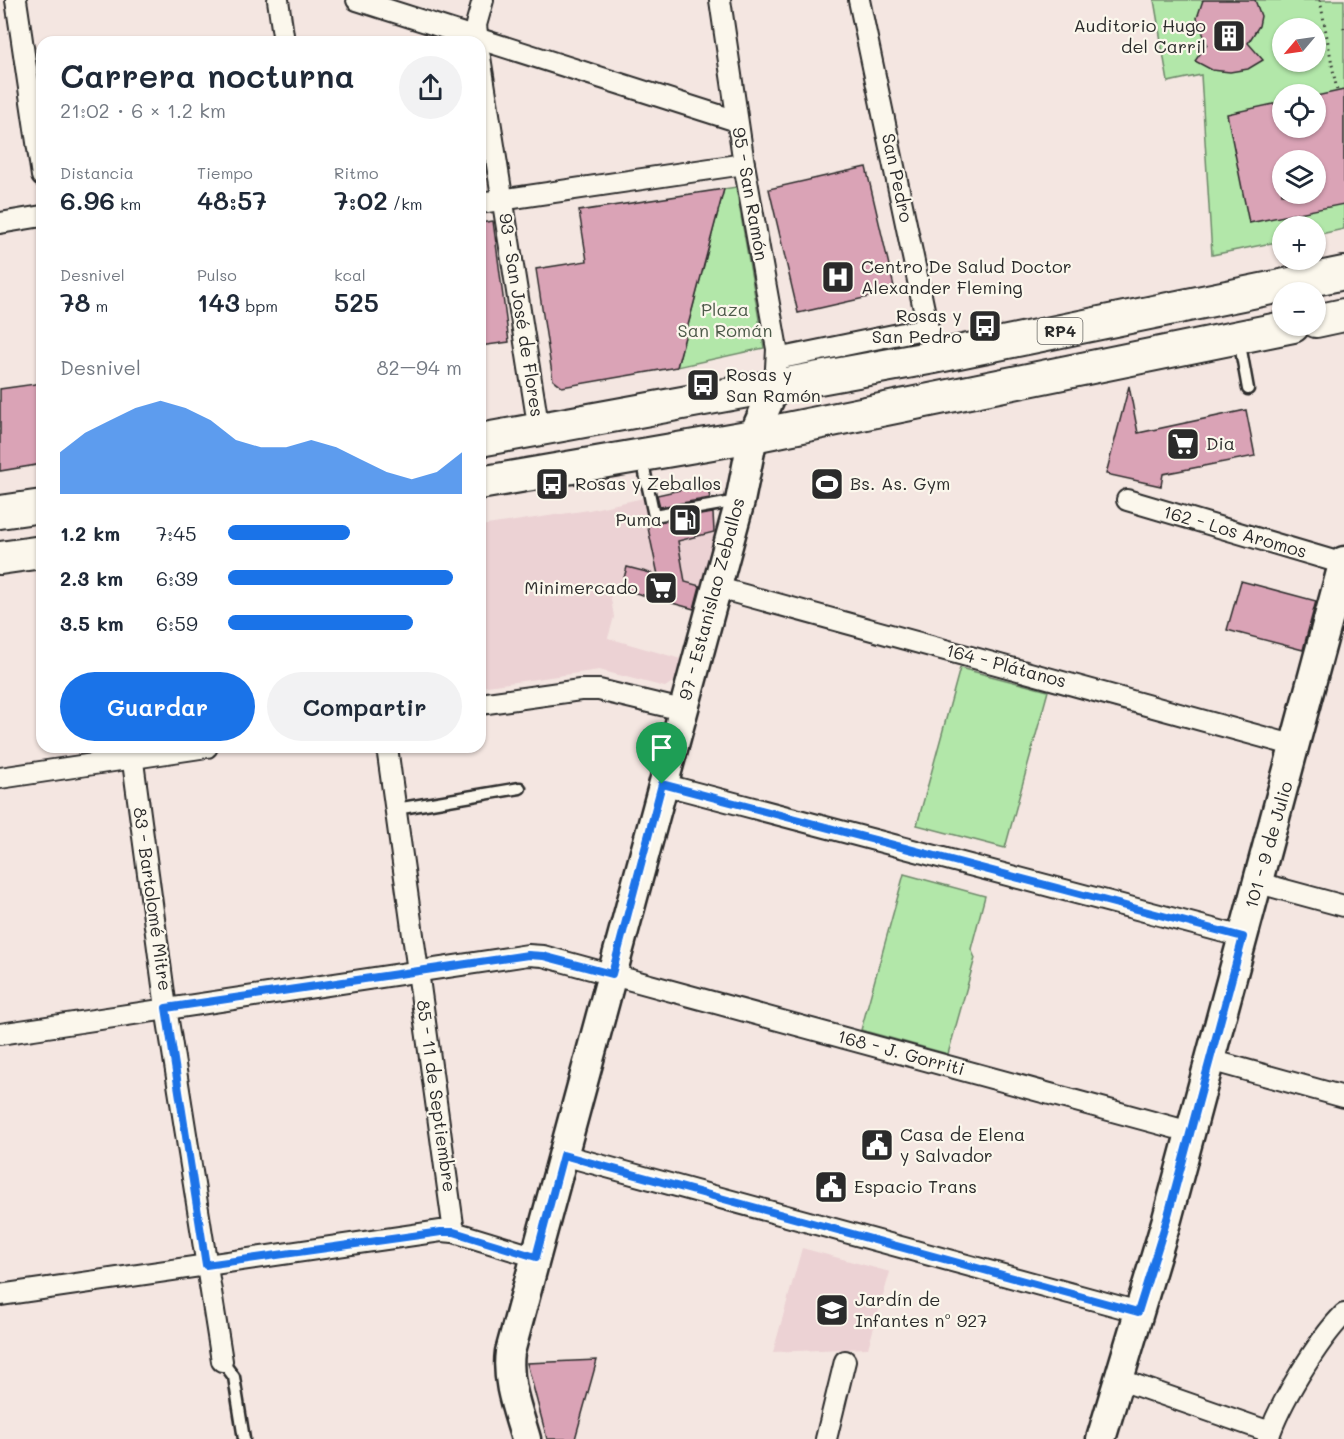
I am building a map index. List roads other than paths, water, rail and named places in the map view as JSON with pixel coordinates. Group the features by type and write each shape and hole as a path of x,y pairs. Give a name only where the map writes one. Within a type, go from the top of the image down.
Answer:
{"main road":[{"name":"RP4","path":"486,439 539,431 776,373 931,342 1344,273"},
{"path":"1326,319 1344,315"},
{"name":"RP4","path":"486,482 753,436 1272,330"},
{"path":"0,512 36,507"},
{"path":"0,558 36,553"}],"street":[{"path":"16,0 36,135"},
{"path":"278,0 283,36"},
{"path":"357,0 452,36"},
{"name":"93 - San José de Flores","path":"477,36 476,25 483,0"},
{"name":"95 - San Ramón","path":"720,0 776,373"},
{"name":"San Pedro","path":"859,0 931,342"},
{"path":"486,48 737,121"},
{"name":"93 - San José de Flores","path":"486,97 539,431"},
{"path":"486,202 744,164"},
{"path":"0,223 36,217"},
{"name":"97 - Estanislao Zeballos","path":"526,1439 508,1368 662,784 740,501 753,436 776,373"},
{"name":"162 - Los Aromos","path":"1127,500 1344,563"},
{"name":"101 - 9 de Julio","path":"1101,1439 1210,1060 1344,563"},
{"name":"164 - Plátanos","path":"715,587 1296,746"},
{"path":"486,704 580,690 599,690 682,710"},
{"path":"0,778 132,753"},
{"name":"83 - Bartolomé Mitre","path":"132,753 166,1008 222,1361"},
{"name":"85 - 11 de Septiembre","path":"388,753 454,1232"},
{"path":"662,784 1243,937"},
{"path":"1259,883 1344,906"},
{"name":"168 - J. Gorriti","path":"0,1034 419,970 528,955 543,956 1190,1132"},
{"path":"1210,1060 1344,1097"},
{"path":"563,1155 1138,1312"},
{"path":"0,1295 441,1232 454,1232 536,1257"},
{"path":"1118,1379 1269,1436 1302,1373 1327,1334 1344,1314"},
{"path":"826,1439 845,1361"}],"lane":[{"path":"1238,337 1248,389"},
{"path":"641,455 654,516 740,501"},
{"path":"396,809 520,789"},
{"name":"83 - Bartolomé Mitre","path":"222,1361 234,1377 244,1439"}],"place":[{"name":"Auditorio Hugo del Carril","path":"1229,36"},
{"name":"Centro De Salud Doctor Alexander Fleming","path":"838,277"},
{"name":"Rosas y San Pedro","path":"985,326"},
{"name":"Rosas y San Ramón","path":"703,385"},
{"name":"Dia","path":"1183,444"},
{"name":"Rosas y Zeballos","path":"552,484"},
{"name":"Bs. As. Gym","path":"827,484"},
{"name":"Puma","path":"685,520"},
{"name":"Minimercado","path":"661,588"},
{"name":"Casa de Elena y Salvador","path":"877,1145"},
{"name":"Espacio Trans","path":"831,1187"},
{"name":"Jardín de Infantes nº 927","path":"832,1310"}],"park label":[{"name":"Plaza San Román","path":"725,320"}]}
